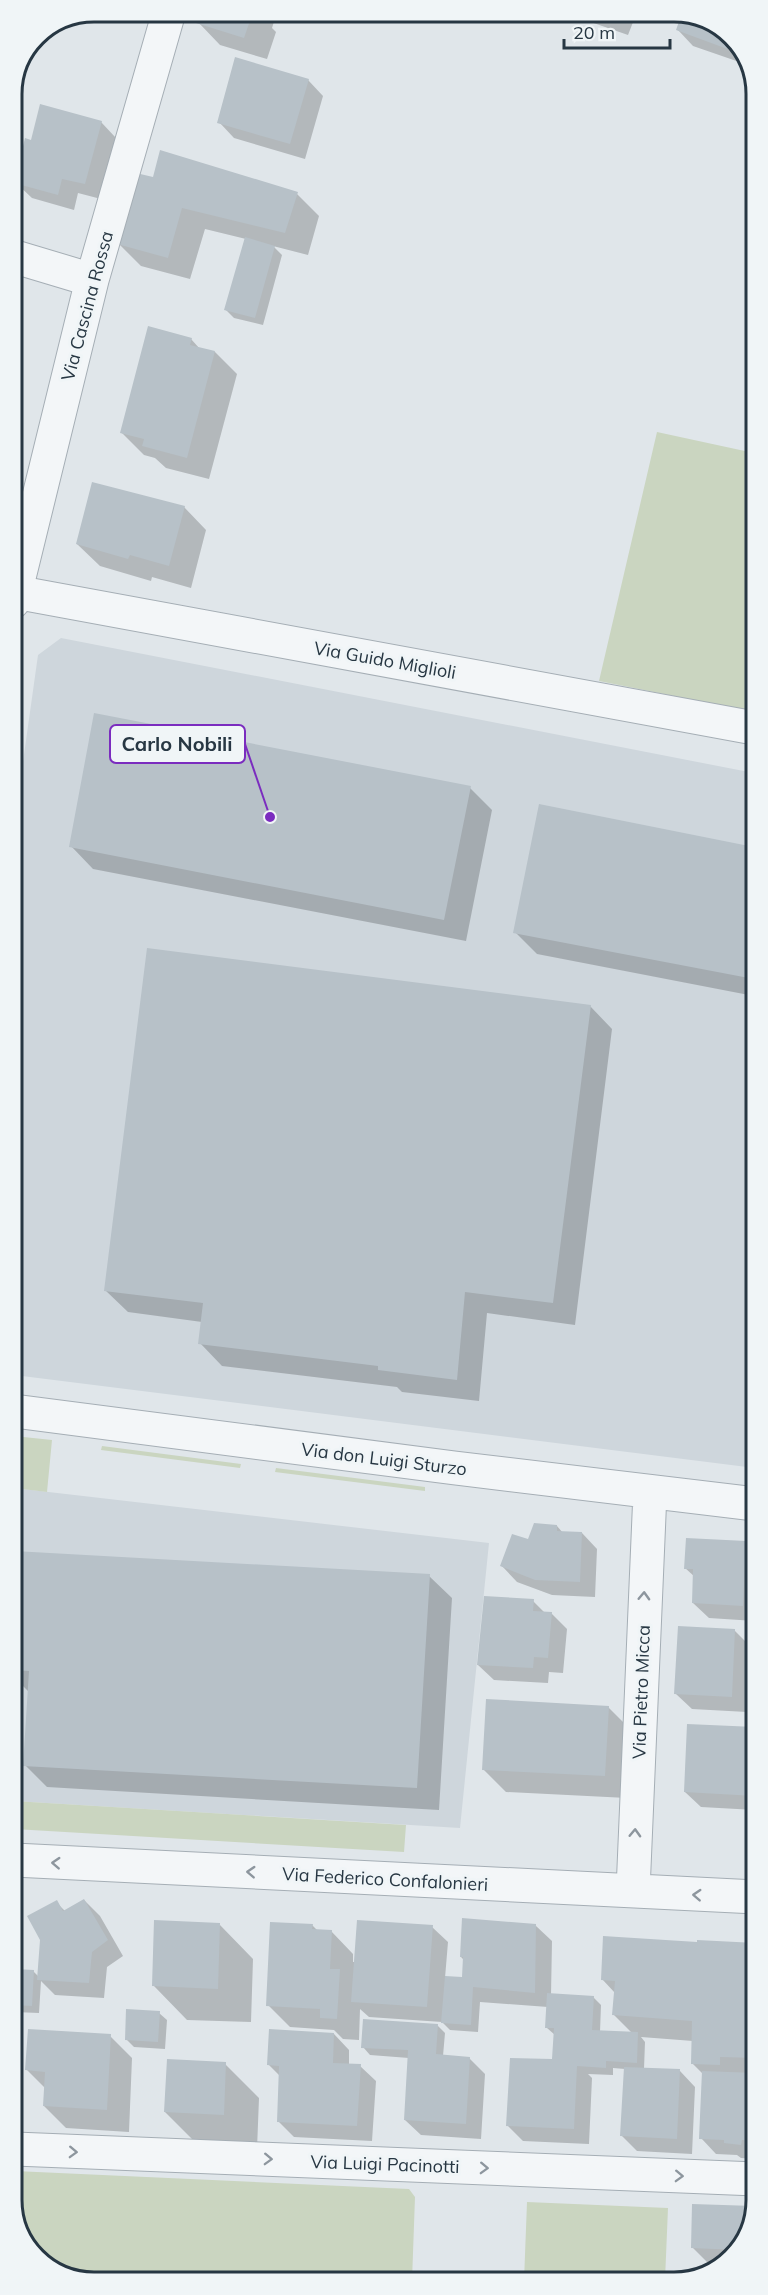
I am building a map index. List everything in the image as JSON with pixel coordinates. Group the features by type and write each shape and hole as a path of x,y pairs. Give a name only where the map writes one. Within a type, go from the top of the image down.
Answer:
{"street":[{"name":"Via Cascina Rossa","path":"22,564 92,280 166,22"},
{"path":"22,259 92,280"},
{"name":"Via Guido Miglioli","path":"22,598 746,727"},
{"name":"Via don Luigi Sturzo","path":"22,1412 746,1503"},
{"name":"Via Pietro Micca","path":"633,1892 650,1492"},
{"name":"Via Federico Confalonieri","path":"22,1860 746,1897"},
{"name":"Via Luigi Pacinotti","path":"22,2149 746,2179"}],"shaded area":[{"path":"61,638 746,771 746,1467 22,1376 22,769 38,655"},
{"path":"22,1489 489,1543 460,1828 22,1801"}],"green space":[{"path":"657,432 746,451 746,710 599,681"},
{"path":"22,1437 52,1440 47,1492 22,1489"},
{"path":"102,1446 241,1464 240,1468 101,1450"},
{"path":"276,1468 425,1487 425,1491 275,1472"},
{"path":"22,1801 406,1825 404,1852 22,1829"},
{"path":"22,2171 409,2189 415,2197 412,2272 90,2272 63,2265 40,2248 25,2219 22,2200"},
{"path":"527,2202 668,2208 665,2272 524,2272"}],"building":[{"path":"196,22 249,22 244,38"},
{"path":"678,23 701,28 721,40 730,50 676,30"},
{"path":"235,57 309,79 290,144 217,123"},
{"path":"40,104 102,121 85,184 62,179 58,195 22,185 22,150 25,138 31,140"},
{"path":"160,150 298,192 285,233 182,208 168,258 117,244 136,173 153,177"},
{"path":"245,237 275,246 255,318 224,310"},
{"path":"148,326 192,338 190,345 215,351 187,458 142,446 144,439 120,433"},
{"path":"92,482 185,506 169,566 130,555 128,559 76,544"},
{"path":"94,713 471,786 444,920 69,847"},
{"path":"539,804 746,845 746,977 513,933"},
{"path":"147,948 591,1005 553,1303 465,1292 457,1380 378,1370 378,1366 198,1344 203,1303 104,1291"},
{"path":"534,1523 557,1525 557,1531 582,1532 580,1582 535,1580 500,1566 512,1534 528,1539"},
{"path":"686,1538 746,1541 743,1606 692,1603 693,1569 684,1569"},
{"path":"22,1551 430,1574 417,1788 23,1766 29,1671 22,1671"},
{"path":"484,1596 534,1599 533,1611 552,1612 548,1658 534,1657 533,1668 477,1665"},
{"path":"678,1626 735,1629 732,1697 674,1694"},
{"path":"486,1699 609,1706 605,1776 482,1770"},
{"path":"687,1724 746,1727 746,1795 684,1792"},
{"path":"84,1899 108,1940 92,1952 89,1983 37,1980 40,1940 27,1916 57,1900 63,1911"},
{"path":"462,1918 536,1924 535,1993 473,1987 471,2025 441,2023 445,1976 462,1977 463,1957 460,1957"},
{"path":"154,1920 220,1923 218,1989 152,1986"},
{"path":"357,1920 433,1925 427,2007 351,2002"},
{"path":"270,1922 313,1924 312,1929 332,1930 330,1969 340,1969 337,2019 320,2018 320,2009 266,2006"},
{"path":"603,1936 746,1942 746,2058 720,2057 720,2065 691,2064 692,2021 612,2015 615,1981 601,1980"},
{"path":"22,1969 34,1970 32,2006 22,2005"},
{"path":"547,1993 594,1996 592,2030 638,2032 637,2063 606,2061 606,2068 577,2066 574,2129 506,2126 510,2058 552,2059 554,2028 545,2028"},
{"path":"126,2009 160,2011 158,2042 125,2040"},
{"path":"363,2019 438,2024 436,2054 470,2057 466,2124 404,2120 408,2050 361,2048"},
{"path":"28,2029 111,2034 107,2110 43,2106 45,2072 25,2070"},
{"path":"269,2029 334,2033 333,2063 361,2064 357,2126 277,2122 279,2066 267,2065"},
{"path":"167,2059 226,2062 224,2115 164,2112"},
{"path":"624,2067 680,2069 677,2139 620,2136"},
{"path":"702,2071 746,2073 746,2140 742,2140 741,2145 724,2143 724,2140 699,2139"},
{"path":"692,2204 745,2206 738,2232 726,2249 691,2248"}],"place":[{"name":"Carlo Nobili","path":"270,817"}]}
